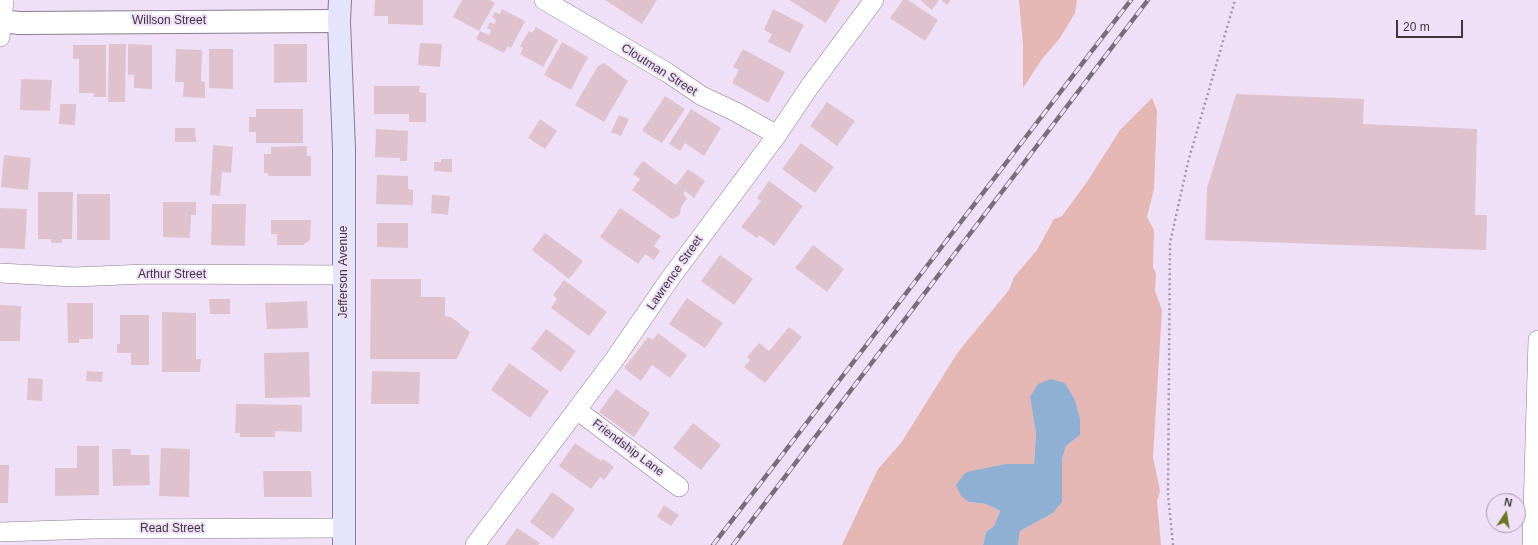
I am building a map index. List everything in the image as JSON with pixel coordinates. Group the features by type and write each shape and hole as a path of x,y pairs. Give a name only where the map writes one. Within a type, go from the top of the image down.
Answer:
{"main road":[{"name":"Jefferson Avenue","path":"339,11 344,149 344,537"}],"street":[{"name":"Cloutman Street","path":"544,0 668,73 702,96 736,112 777,135"},
{"name":"Lawrence Street","path":"475,545 577,410 777,135 810,86 874,0"},
{"name":"Willson Street","path":"2,20 19,23 339,11"},
{"name":"Arthur Street","path":"0,273 74,277 146,274 344,275"},
{"path":"1532,545 1534,414 1538,340"},
{"name":"Friendship Lane","path":"577,410 679,487"},
{"name":"Read Street","path":"0,532 94,529 344,537"}],"path":[{"path":"1173,545 1168,494 1170,243 1188,162 1236,0"}],"shaded area":[{"path":"1019,0 1077,0 1075,13 1060,38 1042,59 1023,88 1023,44"},
{"path":"1152,98 1157,111 1154,189 1147,217 1154,230 1153,267 1156,274 1155,291 1162,310 1153,457 1160,491 1157,501 1161,545 1018,545 1020,531 1053,513 1062,502 1062,460 1066,446 1080,435 1080,418 1075,400 1065,383 1030,397 1036,434 1034,464 1006,464 969,502 986,504 1000,511 994,526 986,532 983,545 842,545 878,469 901,443 958,352 1009,290 1014,277 1037,250 1054,219 1062,216 1087,182 1120,130"}],"water":[{"path":"1051,379 1065,383 1075,400 1080,418 1080,435 1066,446 1062,460 1062,502 1053,513 1020,531 1018,545 983,545 986,532 994,526 1000,511 986,504 969,502 961,496 956,485 965,473 971,471 1006,464 1034,464 1036,434 1030,397 1038,384"}],"building":[{"path":"375,0 423,0 423,25 388,24 388,16 374,16"},
{"path":"462,0 490,0 495,3 479,31 453,17"},
{"path":"605,0 657,0 642,24"},
{"path":"789,0 840,0 826,23"},
{"path":"903,0 908,0 938,20 925,41 890,18"},
{"path":"920,0 939,0 932,10"},
{"path":"941,0 951,0 947,5"},
{"path":"502,9 525,21 511,48 508,46 504,53 476,39 480,31 489,35 491,30 487,28 490,22 494,24 496,20 492,17 495,12 500,14"},
{"path":"773,9 804,25 790,53 768,42 772,34 764,30"},
{"path":"536,27 558,40 543,67 520,54 523,48 520,46 529,31 532,33"},
{"path":"562,42 588,57 571,90 544,75"},
{"path":"420,43 442,44 440,67 418,65"},
{"path":"109,44 126,44 125,102 108,102"},
{"path":"128,44 152,45 152,89 134,88 134,75 128,75"},
{"path":"274,44 307,44 307,82 274,83"},
{"path":"73,45 106,45 106,97 93,97 94,93 79,93 79,59 73,59"},
{"path":"176,49 202,50 201,81 205,82 205,98 183,97 184,82 175,82"},
{"path":"209,49 233,49 233,89 209,88"},
{"path":"743,49 785,72 768,103 732,83 739,70 733,67"},
{"path":"604,63 628,81 604,122 575,105 598,66"},
{"path":"21,79 52,80 50,111 20,110"},
{"path":"374,86 420,86 419,92 426,93 426,122 409,122 409,114 374,114"},
{"path":"1236,94 1364,99 1363,124 1477,129 1475,215 1487,215 1486,250 1205,240 1207,188"},
{"path":"665,96 685,109 662,143 642,131"},
{"path":"827,102 855,121 837,146 810,126"},
{"path":"60,104 76,104 75,125 59,124"},
{"path":"256,109 303,109 303,143 256,143 256,132 249,132 249,117 256,117"},
{"path":"691,109 721,128 704,156 685,143 680,151 669,144"},
{"path":"619,115 629,119 621,136 611,132"},
{"path":"540,119 557,131 545,149 528,138"},
{"path":"175,128 195,128 196,142 175,142"},
{"path":"376,129 408,131 407,161 400,161 400,158 375,157"},
{"path":"801,143 834,167 815,193 782,169"},
{"path":"213,145 233,147 231,173 222,172 220,196 210,195"},
{"path":"307,146 307,156 311,156 311,176 268,176 268,173 264,173 264,154 271,154 271,147"},
{"path":"4,155 31,158 28,190 1,187"},
{"path":"441,159 452,159 452,172 434,171 434,162 441,162"},
{"path":"643,161 676,185 688,169 705,181 694,198 685,191 683,194 687,198 681,207 680,214 677,217 672,219 632,190 640,179 633,174"},
{"path":"377,175 408,176 408,189 413,190 413,205 376,204"},
{"path":"769,181 803,206 774,246 759,235 757,238 741,227 761,201 757,198"},
{"path":"38,192 73,192 72,239 62,239 62,243 51,243 51,239 38,239"},
{"path":"77,194 110,194 110,240 77,240"},
{"path":"432,195 450,196 448,215 431,213"},
{"path":"163,202 196,202 196,215 191,215 190,238 163,237"},
{"path":"212,204 246,204 245,246 211,245"},
{"path":"0,208 27,209 25,249 0,248"},
{"path":"620,208 661,236 654,246 660,251 654,260 645,254 638,264 600,237"},
{"path":"271,220 311,220 310,240 303,245 277,245 277,234 271,234"},
{"path":"377,223 408,223 408,248 377,247"},
{"path":"545,233 583,261 569,279 532,250"},
{"path":"813,245 844,269 827,292 795,268"},
{"path":"720,255 753,279 734,305 701,281"},
{"path":"371,279 421,279 421,297 445,297 445,316 451,317 470,332 457,359 370,359"},
{"path":"564,280 607,312 589,336 551,308 557,299 553,295"},
{"path":"687,298 723,323 705,348 669,324"},
{"path":"209,299 230,299 230,314 210,314"},
{"path":"307,301 308,328 267,329 265,303"},
{"path":"67,303 93,303 93,339 79,339 79,343 68,343"},
{"path":"0,305 21,306 20,341 0,341"},
{"path":"162,312 196,313 196,359 201,359 200,372 162,372"},
{"path":"120,315 149,315 149,365 131,365 131,353 117,353 117,344 120,344"},
{"path":"789,327 802,337 765,383 744,367 750,360 747,357 759,343 769,351"},
{"path":"546,329 576,351 561,372 531,349"},
{"path":"658,333 687,355 670,378 652,365 641,381 624,368 648,337 653,340"},
{"path":"309,352 310,397 265,398 264,353"},
{"path":"509,363 549,391 530,418 491,390"},
{"path":"87,371 103,372 102,382 86,381"},
{"path":"372,371 420,372 419,404 371,404"},
{"path":"28,378 43,379 42,401 27,400"},
{"path":"616,389 650,413 634,437 599,412"},
{"path":"236,404 302,405 302,432 275,431 275,437 240,437 240,433 235,433"},
{"path":"693,423 721,445 701,470 673,448"},
{"path":"575,443 601,461 603,459 614,467 604,480 600,477 591,489 559,466"},
{"path":"77,446 99,446 99,495 55,496 55,468 77,468"},
{"path":"161,448 190,449 189,497 159,496"},
{"path":"112,449 131,449 131,455 149,455 150,485 113,486"},
{"path":"0,465 9,465 8,503 0,503"},
{"path":"263,471 311,471 312,497 264,497"},
{"path":"552,492 575,509 553,539 530,522"},
{"path":"664,505 679,515 671,526 657,517"},
{"path":"517,528 540,543 538,545 505,545"}],"railway":[{"path":"713,545 1131,0"},
{"path":"733,545 1148,0"}]}
